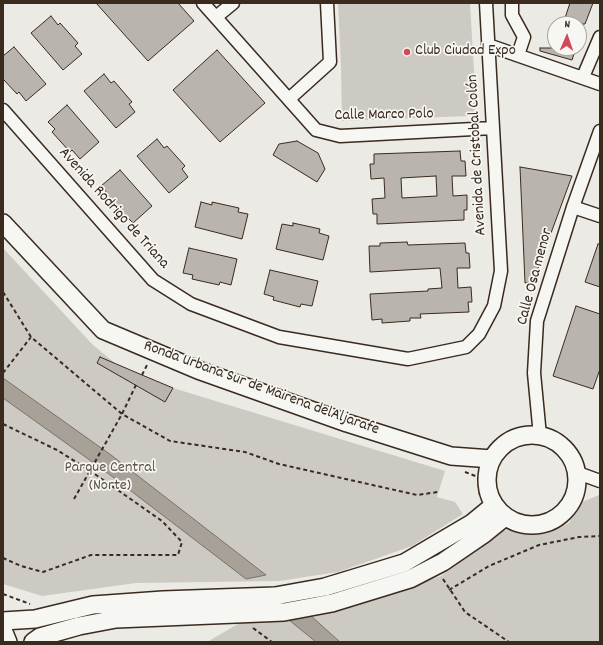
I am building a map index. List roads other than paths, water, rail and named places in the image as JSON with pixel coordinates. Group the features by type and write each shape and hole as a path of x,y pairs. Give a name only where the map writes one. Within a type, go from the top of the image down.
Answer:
{"street":[{"name":"Calle Marco Polo","path":"203,3 316,130 340,136 493,128"},
{"path":"216,18 233,3"},
{"path":"289,100 330,62 327,3"},
{"name":"Avenida de Cristobal Colón","path":"486,3 501,271 494,306"},
{"path":"512,3 512,15 524,37 518,55"},
{"path":"583,77 600,36"},
{"path":"488,45 600,84"},
{"name":"Avenida Rodrigo de Triana","path":"3,110 153,280 191,304 279,337 408,359 466,347 479,334 494,306"},
{"name":"Calle Osa menor","path":"540,436 534,373 537,321 573,207 600,131"},
{"path":"573,207 600,216"},
{"name":"Ronda Urbana Sur de Mairena delAljarafe","path":"3,222 103,330 198,370 347,423 451,456 492,459"},
{"path":"33,642 40,637 79,626 116,619 284,612 332,603 410,579 435,566 484,534 493,508 486,479 489,464 509,441 524,436 540,436 558,444 568,453 575,467 577,482 573,497 564,511 552,521 537,525 524,525 493,508"},
{"path":"575,472 600,481"},
{"path":"3,621 35,620 93,605 275,596 324,587 404,563 472,523 493,508"},
{"path":"3,630 8,642"}],"place":[{"name":"Club Ciudad Expo","path":"407,52"}],"park label":[{"name":"Parque Central (Norte)","path":"110,478"}]}
